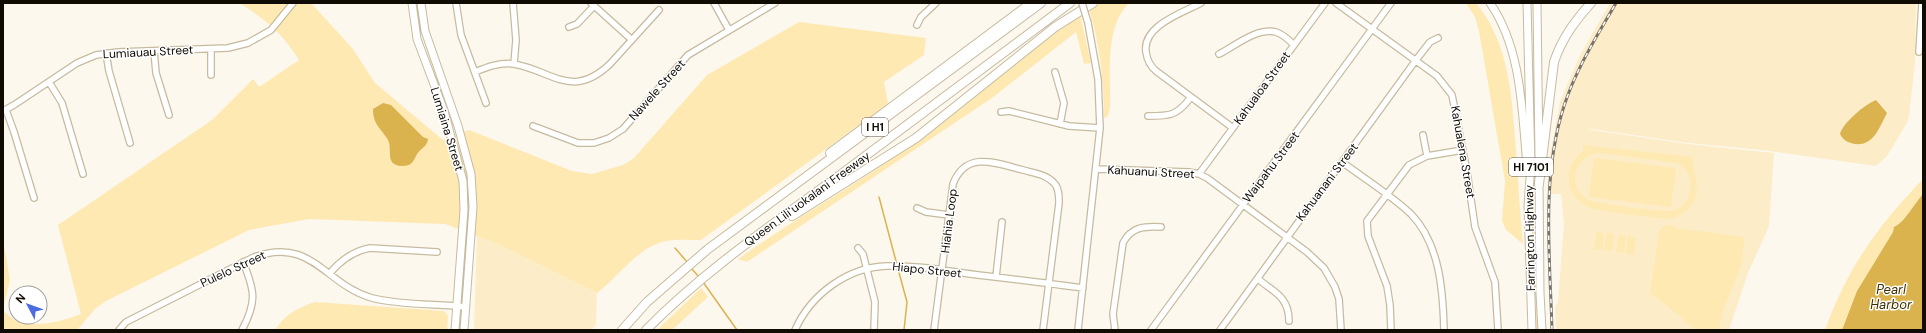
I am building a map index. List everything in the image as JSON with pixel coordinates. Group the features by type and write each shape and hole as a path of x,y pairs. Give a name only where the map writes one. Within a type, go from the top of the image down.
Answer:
{"highway":[{"path":"739,226 842,144 1031,3"},
{"name":"Queen Liliʻuokalani Freeway","path":"622,330 647,302 708,249 1042,3"},
{"name":"Queen Liliʻuokalani Freeway","path":"646,330 719,264 922,115 1070,3"},
{"path":"742,247 916,138 1055,27 1093,3"},
{"path":"1539,184 1554,62 1558,50 1569,30 1591,3"}],"main road":[{"name":"Lumiaina Street","path":"412,3 417,39 444,111 463,181 464,210 456,330"},
{"name":"Lumiaina Street","path":"421,3 425,32 460,133 471,174 473,207 464,330"},
{"path":"1490,3 1506,33 1514,61 1525,139 1528,206"},
{"name":"Farrington Highway","path":"1527,3 1531,164 1528,206 1532,330"},
{"name":"Farrington Highway","path":"1537,3 1540,293 1542,330"}],"street":[{"name":"Lumiauau Street","path":"4,110 84,59 106,53 211,49 238,46 256,39 271,30 293,3"},
{"path":"456,3 461,35 486,103"},
{"path":"513,3 516,40 514,64"},
{"path":"714,3 730,30"},
{"name":"Nawele Street","path":"533,126 578,143 594,143 609,138 623,129 688,55 775,3"},
{"path":"917,25 921,17 936,3"},
{"path":"1078,330 1097,169 1100,128 1098,79 1088,23 1082,3"},
{"path":"1201,3 1156,27 1149,36 1145,45 1146,56 1153,68 1232,128"},
{"name":"Kahualoa Street","path":"1199,174 1324,3"},
{"name":"Kahualena Street","path":"1336,3 1437,76 1452,95 1463,150 1475,227 1496,282 1498,330"},
{"name":"Waipahu Street","path":"1151,330 1392,3"},
{"path":"1919,52 1922,3"},
{"path":"569,27 577,24 593,4 632,40"},
{"path":"475,72 497,64 514,64 561,81 580,81 593,77 605,69 659,10"},
{"path":"1219,54 1252,36 1266,32 1277,32 1294,44"},
{"name":"Kahuanani Street","path":"1220,330 1416,60 1430,42 1438,38"},
{"path":"211,49 212,75"},
{"path":"154,51 156,73 169,115"},
{"path":"106,53 109,72 130,143"},
{"path":"1055,72 1064,103 1060,124"},
{"path":"49,82 62,103 83,174"},
{"path":"1148,116 1166,116 1176,113 1183,108 1191,97"},
{"path":"4,110 18,143 34,198"},
{"path":"1002,112 1009,111 1076,127 1100,128"},
{"path":"1423,135 1427,156"},
{"path":"1391,330 1390,305 1387,286 1366,229 1369,215 1409,165 1427,156 1463,150"},
{"name":"Hiahia Loop","path":"934,330 955,180 967,167 978,162 990,161 1041,175 1052,180 1058,190 1059,203 1043,330"},
{"path":"1342,162 1386,195 1412,216 1419,224 1432,250 1437,265 1442,289 1444,330"},
{"name":"Kahuanui Street","path":"1097,169 1199,174 1287,237 1316,260 1330,277 1339,299 1341,330"},
{"path":"918,208 926,212 949,215"},
{"path":"996,277 1002,222"},
{"path":"1115,330 1113,314 1123,242 1128,234 1137,228 1161,227"},
{"path":"330,273 348,256 363,249 370,248 437,252"},
{"path":"858,248 863,254 875,302 874,330"},
{"name":"Pulelo Street","path":"118,330 126,322 243,262 264,253 282,252 306,258 330,273 348,288 374,298 466,306"},
{"path":"242,330 250,316 254,295 252,283 243,262"},
{"name":"Hiapo Street","path":"795,330 805,312 822,292 841,280 867,269 906,266 1083,288"},
{"path":"1258,279 1284,300 1289,311 1289,321"}],"shaded area":[{"path":"240,3 311,3 353,49 375,83 443,140 469,130 572,171 592,174 623,165 634,158 707,75 799,22 926,38 924,55 884,82 888,104 701,240 670,240 646,249 597,293 498,244 445,224 309,219 249,230 106,301 95,309 77,330 3,330 3,310 8,314 8,325 48,325 48,323 81,314 58,225 212,120 253,79 259,87 299,60 280,34"},
{"path":"1100,3 1129,3 1121,13 1112,38 1110,52 1110,108 1108,116 1104,118 1101,63 1089,9"},
{"path":"1466,3 1476,3 1496,36 1503,54 1511,92 1513,111 1523,244 1506,230 1502,221 1505,181 1479,31 1475,17"},
{"path":"1529,3 1531,3 1539,330 1536,330"},
{"path":"1610,3 1916,3 1915,63 1909,116 1907,123 1887,156 1876,166 1762,150 1688,143 1592,129 1585,132 1591,130 1688,144 1774,153 1769,226 1748,273 1729,330 1556,330 1555,307 1558,302 1564,224 1561,194 1547,194 1550,155 1560,102 1580,55"},
{"path":"1080,15 1091,63 1084,64 1076,32 992,98 747,262 738,259 910,146 953,114 1058,30"},
{"path":"1583,145 1693,157 1693,167 1697,186 1695,200 1684,212 1673,218 1631,215 1588,207 1580,202 1574,195 1570,188 1569,180 1569,173 1572,165 1583,151","holes":["1601,153 1677,163 1687,172 1691,185 1687,200 1682,206 1675,210 1669,211 1632,208 1589,200 1577,187 1575,180 1576,172 1584,159"]},
{"path":"1594,158 1676,168 1671,207 1589,197"},
{"path":"1923,179 1923,194 1898,225 1894,227 1893,232 1857,291 1842,330 1825,330 1843,287 1865,249 1892,214"},
{"path":"1666,225 1675,226 1675,228 1745,237 1741,266 1724,308 1719,330 1694,330 1680,316 1650,293 1659,231"},
{"path":"1597,232 1604,233 1602,250 1594,249"},
{"path":"1607,233 1614,234 1612,251 1604,250"},
{"path":"1619,235 1626,236 1624,253 1616,252"},
{"path":"477,236 498,244 597,293 596,324 592,330 474,330"},
{"path":"1628,236 1636,238 1634,255 1626,253"},
{"path":"3,240 10,280 3,308"},
{"path":"701,288 708,297 672,330 657,330"},
{"path":"315,302 444,311 448,316 447,330 275,330 292,312"}],"water":[{"path":"1876,100 1887,113 1875,135 1867,142 1862,144 1852,144 1844,140 1840,134 1845,125 1861,110"},
{"path":"383,103 391,105 423,137 428,139 425,146 417,154 412,163 408,165 402,166 393,163 390,156 388,140 374,119 373,109"},
{"name":"Pearl Harbor","path":"1923,194 1923,330 1842,330 1857,291 1893,232 1894,227 1902,221"}],"waterway":[{"path":"879,197 897,265"},
{"path":"675,248 688,263"},
{"path":"691,268 699,277"},
{"path":"898,269 907,302 904,330"},
{"path":"703,282 737,330"}],"railway":[{"path":"1552,330 1549,217 1552,161 1557,133 1569,92 1587,53 1616,3"}]}
